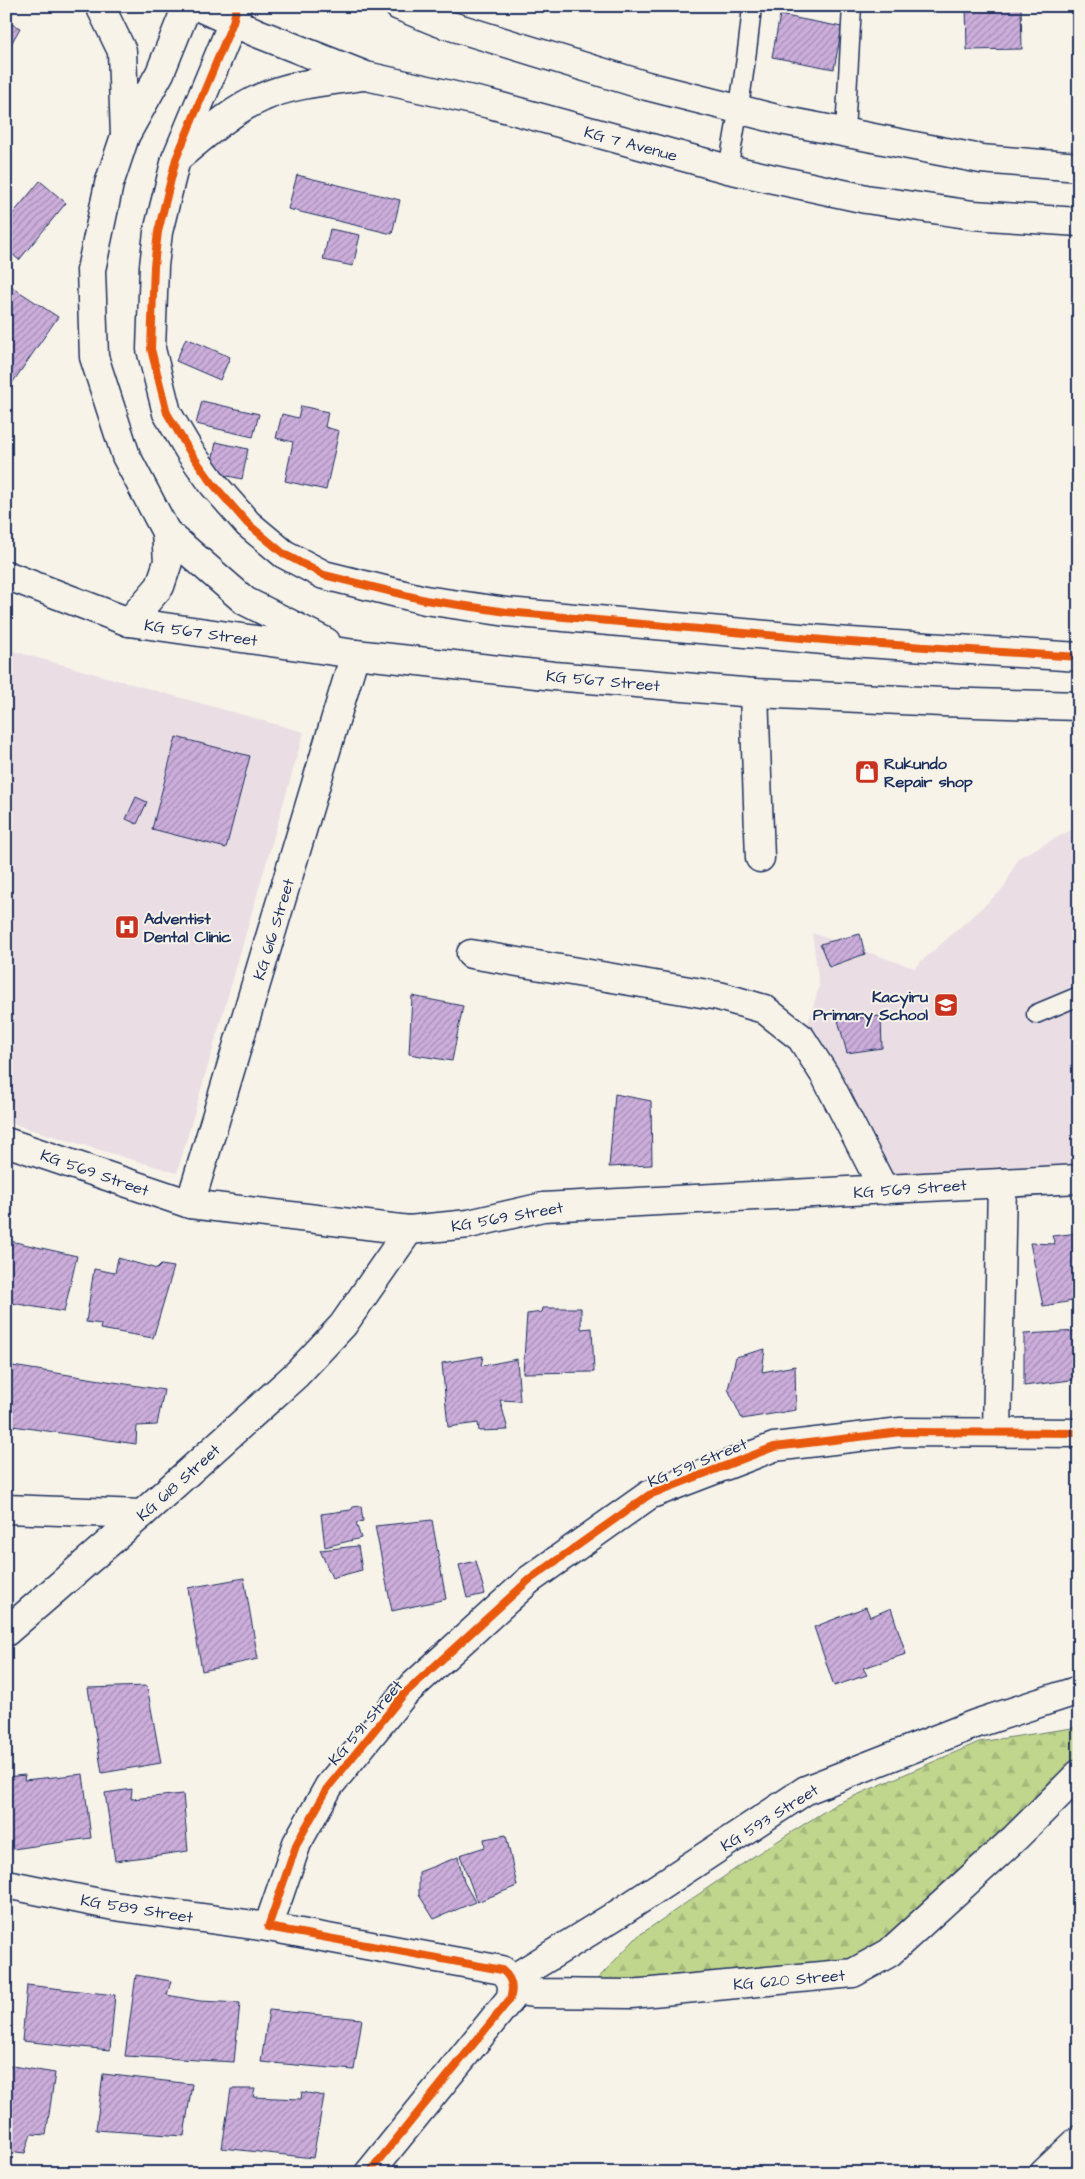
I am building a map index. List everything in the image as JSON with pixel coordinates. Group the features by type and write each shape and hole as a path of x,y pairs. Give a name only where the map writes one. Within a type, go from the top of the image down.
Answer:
{"street":[{"path":"100,6 122,51 126,136"},
{"path":"187,6 160,73 126,136 109,184 92,270 94,357 126,456 166,532 246,601 318,638 355,654"},
{"name":"KG 7 Avenue","path":"197,6 235,14 257,33 366,76 490,104 728,169 866,199 954,212 1079,222"},
{"path":"399,6 438,22 647,86 740,110 981,159 1079,167"},
{"path":"235,14 176,159 158,232 154,266 151,349 167,413 190,452 248,524 284,554 324,575 424,600 507,612 835,641 1079,657"},
{"path":"176,159 233,113 264,96 296,87 366,76"},
{"path":"130,622 160,586 168,562 166,532"},
{"name":"KG 567 Street","path":"6,575 130,622 355,654 554,676 754,693 1079,706"},
{"name":"KG 616 Street","path":"190,1204 355,654"},
{"path":"754,693 760,858"},
{"path":"472,954 719,996 764,1009 801,1038 826,1077 884,1190"},
{"name":"KG 569 Street","path":"6,1142 190,1204 409,1230 470,1224 543,1207 1079,1179"},
{"path":"1002,1183 997,1432 1079,1432"},
{"name":"KG 618 Street","path":"6,1632 142,1514 297,1374 343,1325 409,1230"},
{"name":"KG 591 Street","path":"268,1927 296,1843 329,1786 404,1694 529,1580 649,1495 774,1447 901,1432 997,1432"},
{"path":"6,1509 142,1514"},
{"name":"KG 593 Street","path":"512,1985 806,1790 975,1724 1079,1690"},
{"name":"KG 620 Street","path":"512,1985 533,1993 631,1994 853,1973 889,1953 1015,1838 1079,1774"},
{"name":"KG 589 Street","path":"6,1884 114,1906 268,1927"},
{"path":"268,1927 502,1970 512,1985 510,1999 369,2173"},
{"path":"1044,2173 1079,2140"}],"lane":[{"path":"728,169 740,110 752,6"},
{"path":"845,132 852,6"},
{"path":"1036,1014 1079,996"}],"shaded area":[{"name":"Adventist Dental Clinic","path":"6,649 304,732 177,1173 6,1122"},
{"name":"Kacyiru Primary School","path":"1079,826 1079,1172 891,1183 841,1113 808,1025 819,986 812,933 914,968 1004,888 1018,858"}],"green space":[{"path":"1079,1727 1079,1769 850,1978 588,1989 638,1936 754,1856 836,1804 979,1742"}],"building":[{"path":"966,6 1021,6 1022,49 967,50"},
{"path":"780,15 842,27 834,69 772,57"},
{"path":"6,21 20,28 6,53"},
{"path":"297,175 400,200 392,234 288,209"},
{"path":"40,181 66,203 19,260 6,249 6,222"},
{"path":"330,229 360,235 353,266 323,260"},
{"path":"6,283 58,317 6,392"},
{"path":"186,338 230,357 220,380 176,361"},
{"path":"202,401 259,414 253,437 196,424"},
{"path":"301,406 328,412 325,427 339,431 326,490 285,481 293,442 276,438 282,414 298,418"},
{"path":"216,442 248,449 242,479 210,472"},
{"path":"176,737 250,756 226,848 152,829"},
{"name":"Rukundo Repair shop","path":"873,765 874,773 861,779 860,770"},
{"path":"136,797 147,802 137,824 126,819"},
{"path":"860,934 865,954 829,967 820,944"},
{"path":"412,996 463,1006 452,1061 409,1054"},
{"path":"881,1016 882,1048 847,1053 838,1020"},
{"path":"615,1094 651,1101 652,1165 609,1167"},
{"path":"1079,1233 1079,1300 1043,1306 1030,1243 1055,1244 1052,1236"},
{"path":"6,1240 77,1256 64,1312 6,1302"},
{"path":"118,1258 157,1269 161,1265 174,1267 153,1338 100,1329 101,1324 86,1322 94,1269 115,1273"},
{"path":"543,1308 581,1308 581,1329 592,1328 594,1372 523,1373 527,1314 542,1312"},
{"path":"1079,1331 1079,1379 1024,1386 1024,1334"},
{"path":"765,1349 762,1372 795,1366 796,1410 742,1419 728,1389 736,1357"},
{"path":"483,1356 481,1366 517,1359 520,1401 500,1400 508,1430 479,1431 478,1423 448,1427 442,1363"},
{"path":"6,1365 164,1390 157,1425 137,1426 136,1444 6,1425"},
{"path":"361,1506 363,1521 356,1523 361,1538 325,1547 321,1514 351,1510 353,1507"},
{"path":"432,1520 446,1599 392,1611 375,1526"},
{"path":"358,1546 362,1570 332,1578 320,1550"},
{"path":"476,1561 485,1594 467,1598 459,1565"},
{"path":"244,1578 258,1659 202,1671 188,1588"},
{"path":"866,1607 870,1617 891,1608 906,1654 863,1668 867,1675 834,1686 814,1627"},
{"path":"147,1686 161,1763 102,1773 88,1688"},
{"path":"83,1774 91,1838 6,1850 6,1777 25,1775 24,1780"},
{"path":"132,1789 131,1799 183,1794 188,1851 115,1861 105,1793"},
{"path":"506,1835 517,1886 477,1902 460,1855 485,1847 484,1839"},
{"path":"458,1857 464,1882 475,1902 434,1919 419,1895 419,1872"},
{"path":"136,1975 171,1981 167,1995 200,2001 240,2003 234,2062 125,2056"},
{"path":"27,1985 115,1995 110,2050 22,2041"},
{"path":"269,2010 362,2019 354,2070 261,2062"},
{"path":"6,2065 55,2073 46,2135 31,2134 25,2153 6,2151"},
{"path":"103,2074 192,2084 184,2136 96,2130"},
{"path":"231,2089 255,2089 253,2097 301,2099 302,2092 324,2096 313,2158 222,2148"}],"cycle path":[{"path":"237,6 233,22 176,159 158,232 154,266 151,349 167,413 190,452 213,484 248,524 284,554 324,575 425,600 507,612 835,641 1079,657"},
{"path":"369,2173 510,1999 512,1991 510,1980 502,1970 268,1927 297,1843 329,1786 404,1694 529,1580 649,1495 774,1447 901,1432 1079,1433"}],"place":[{"name":"Rukundo Repair shop","path":"867,772"},
{"name":"Adventist Dental Clinic","path":"127,927"},
{"name":"Kacyiru Primary School","path":"946,1005"}]}
